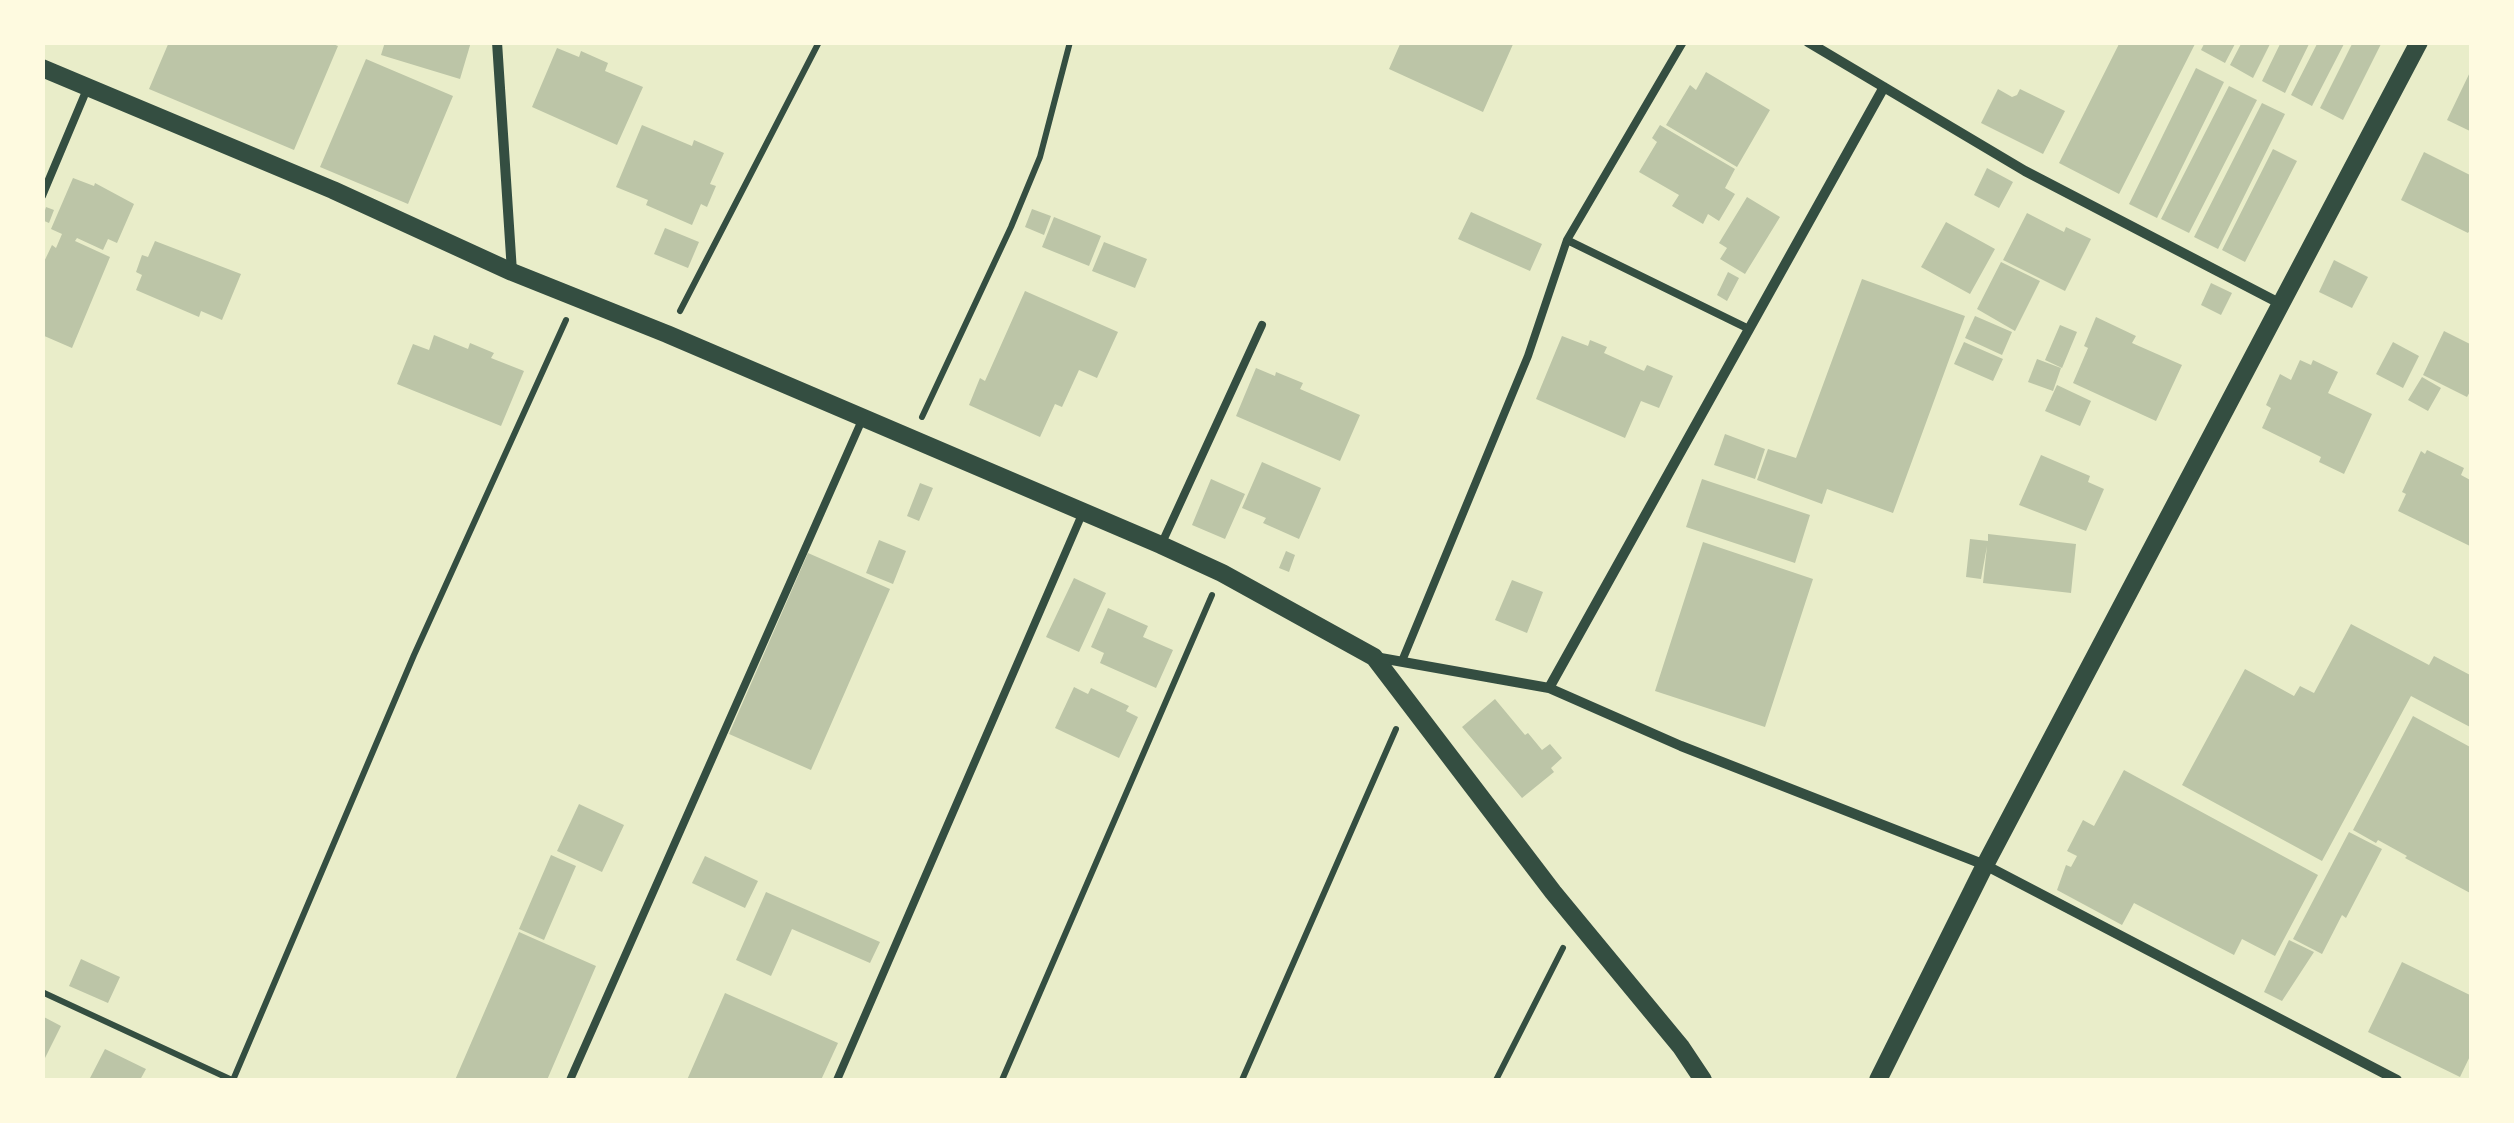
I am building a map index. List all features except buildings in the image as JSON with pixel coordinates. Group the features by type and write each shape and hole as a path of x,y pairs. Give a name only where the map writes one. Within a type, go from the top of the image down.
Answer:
{"street":[{"path":"497,42 512,272"},
{"path":"1808,42 2025,171 2281,304"},
{"path":"1878,1080 1986,866 2420,42"},
{"path":"42,68 333,190 512,272 668,334 1162,545 1222,572 1374,657 1549,688 1681,746 1986,866 2397,1080"},
{"path":"1549,688 1884,87"},
{"path":"1374,657 1703,1080"}],"lane":[{"path":"1402,661 1528,356 1567,240 1683,42"},
{"path":"42,196 88,87"},
{"path":"1567,240 1748,329"},
{"path":"1162,545 1262,325"},
{"path":"570,1080 862,420"},
{"path":"837,1080 1084,512"}],"path":[{"path":"668,334 819,42"},
{"path":"911,440 1040,157 1070,42"},
{"path":"42,992 232,1080 414,655 576,296"},
{"path":"1002,1080 1222,572"},
{"path":"1242,1080 1408,703"},
{"path":"1496,1080 1577,921"}]}
